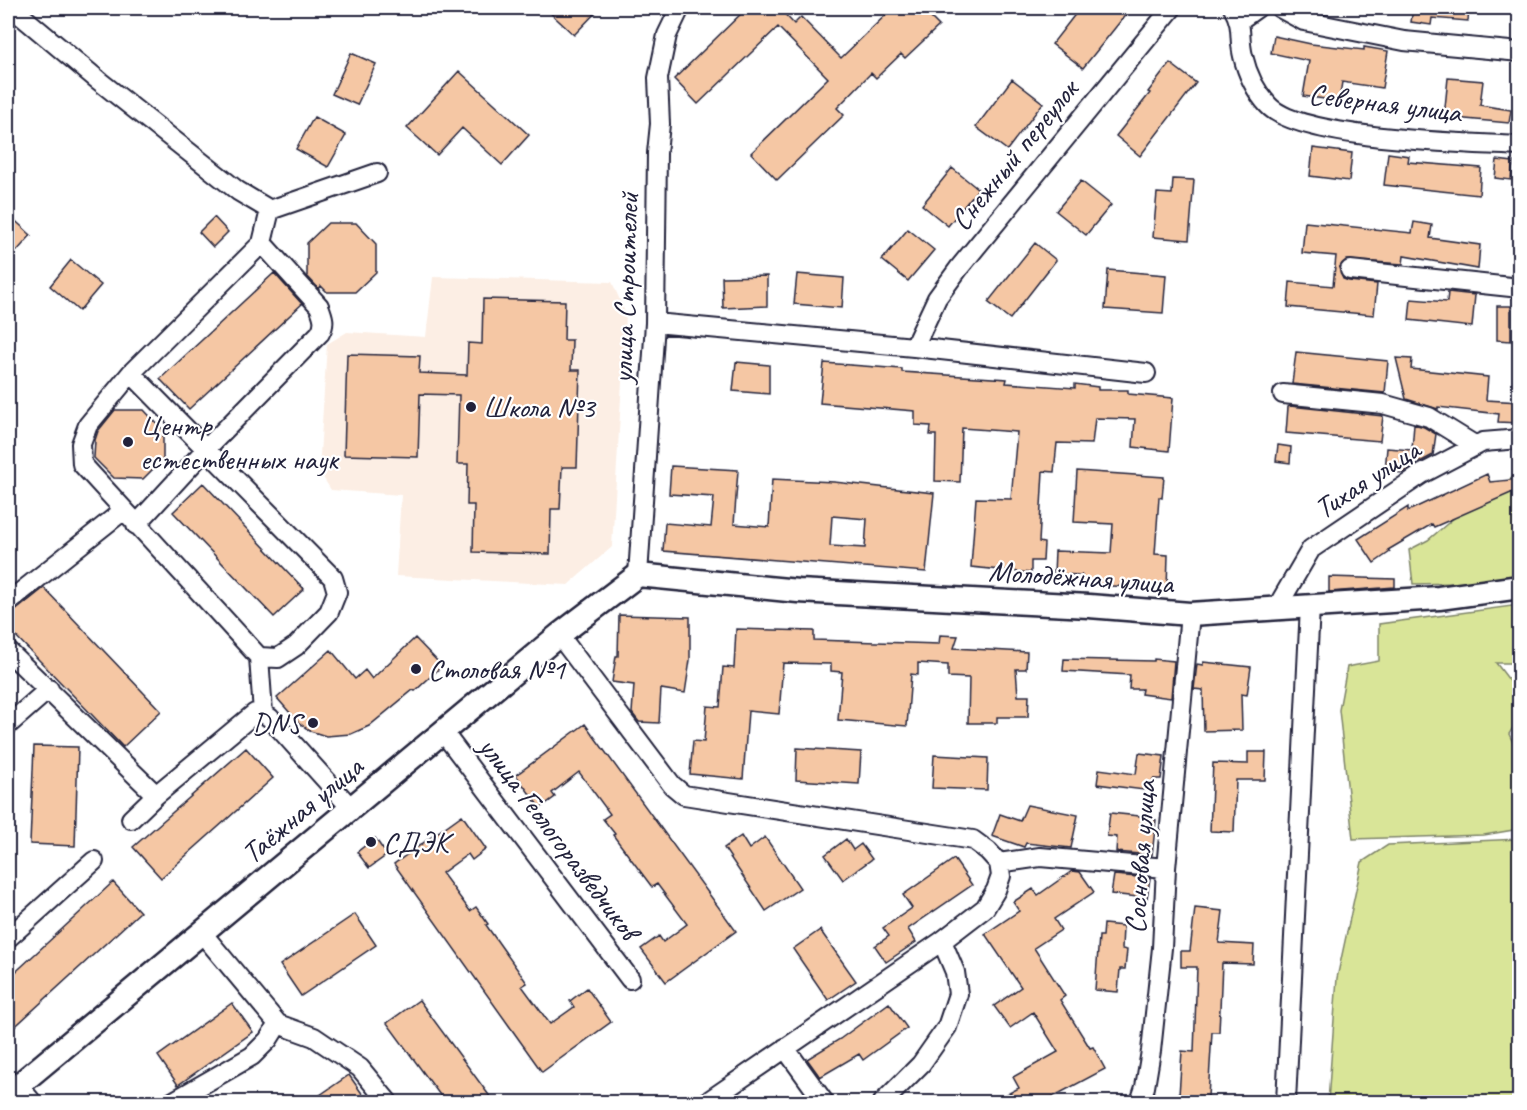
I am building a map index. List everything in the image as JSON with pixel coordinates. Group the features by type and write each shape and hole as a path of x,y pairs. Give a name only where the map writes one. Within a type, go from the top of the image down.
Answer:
{"main road":[{"name":"Молодёжная улица","path":"638,574 798,591 1089,606 1190,614 1439,598 1520,587"},
{"name":"Таёжная улица","path":"13,1090 559,635 638,574"}],"street":[{"path":"12,8 98,80 238,191 270,210 377,173"},
{"name":"улица Строителей","path":"638,574 655,323 657,153 660,124 658,78 667,35 680,8"},
{"name":"Снежный переулок","path":"914,347 937,298 959,268 1172,8"},
{"name":"Северная улица","path":"1257,8 1236,14 1242,55 1251,79 1268,106 1295,122 1342,131 1410,139 1520,146"},
{"path":"1281,8 1304,21 1404,41 1520,52"},
{"path":"270,210 262,243 131,373 88,425 81,444 82,464 259,657 263,713 292,741 351,808"},
{"path":"136,525 206,449 320,333 324,326 324,317 319,306 262,243"},
{"path":"1350,270 1520,288"},
{"path":"655,323 914,347 1146,373"},
{"path":"131,373 333,578 337,592 329,612 296,646 278,658 259,657"},
{"path":"1283,394 1383,404 1429,417 1476,446"},
{"name":"Тихая улица","path":"1276,609 1311,549 1422,474 1483,442 1520,439"},
{"path":"8,602 123,510"},
{"path":"1286,1102 1310,606"},
{"name":"Сосновая улица","path":"1140,1102 1151,1051 1162,948 1166,868 1190,614"},
{"path":"559,635 672,785 684,795 973,840 999,863 1001,876 985,908 942,941 707,1102"},
{"path":"8,651 156,795"},
{"path":"8,724 48,689"},
{"path":"131,819 156,795 255,713 263,713"},
{"name":"улица Геологоразведчиков","path":"443,732 630,979"},
{"path":"999,863 1040,857 1166,868"},
{"path":"8,938 94,861"},
{"path":"202,933 278,1024 314,1037 360,1068 388,1102"},
{"path":"883,1102 921,1064 947,1027 958,994 955,972 942,941"},
{"path":"172,1102 252,1056 268,1040 278,1024"},
{"path":"785,1048 824,1102"},
{"path":"13,1090 32,1102"}],"shaded area":[{"name":"Школа №3","path":"433,277 612,282 626,315 612,547 568,585 396,576 401,495 331,490 319,471 327,344 347,332 426,337"}],"green space":[{"path":"1519,473 1519,577 1505,582 1413,584 1409,550 1428,540 1454,518"},
{"path":"1519,605 1519,663 1496,663 1519,693 1519,718 1509,734 1516,749 1519,749 1519,829 1484,835 1353,839 1339,710 1347,667 1379,661 1379,624"},
{"path":"1519,839 1519,1102 1328,1102 1337,978 1362,862 1388,845"}],"building":[{"path":"545,8 600,8 574,35"},
{"path":"747,8 779,8 794,24 801,17 841,58 893,8 921,8 939,26 905,58 901,54 876,78 871,73 837,108 844,115 777,180 751,153 828,78 778,27 698,104 674,79"},
{"path":"1080,8 1131,8 1083,68 1052,44"},
{"path":"1413,8 1469,8 1468,21 1432,18 1431,25 1411,22"},
{"path":"1274,36 1311,44 1364,50 1364,47 1388,51 1382,88 1342,82 1339,101 1303,96 1309,61 1271,53"},
{"path":"351,53 376,64 357,105 332,94"},
{"path":"1170,63 1196,83 1140,156 1116,136"},
{"path":"459,71 529,135 502,165 462,128 437,155 407,128"},
{"path":"1448,78 1483,81 1480,105 1511,110 1509,123 1444,117"},
{"path":"1012,79 1043,103 1007,150 976,127"},
{"path":"314,117 346,135 328,167 296,149"},
{"path":"1313,148 1352,153 1349,181 1310,176"},
{"path":"1388,153 1409,156 1408,162 1481,168 1479,195 1384,185"},
{"path":"1497,160 1513,162 1511,180 1495,178"},
{"path":"952,168 978,189 948,226 922,205"},
{"path":"1173,179 1194,180 1189,240 1153,237 1157,193 1172,194"},
{"path":"1081,181 1111,205 1086,235 1056,211"},
{"path":"8,214 31,235 17,251 8,242"},
{"path":"214,217 228,232 213,247 199,232"},
{"path":"1305,222 1412,233 1414,222 1432,225 1430,238 1480,245 1478,269 1404,256 1403,264 1346,260 1339,268 1343,279 1377,284 1374,315 1288,307 1290,282 1333,286 1336,256 1302,253"},
{"path":"328,223 356,223 376,244 376,272 355,292 327,292 321,286 319,289 307,276 307,243"},
{"path":"908,229 934,250 908,281 882,260"},
{"path":"1035,243 1056,260 1010,319 988,302"},
{"path":"71,260 101,285 79,311 50,286"},
{"path":"1108,270 1166,275 1163,313 1105,309"},
{"path":"274,273 302,304 189,409 160,379"},
{"path":"797,274 844,278 842,308 794,304"},
{"path":"767,276 767,306 723,308 722,277"},
{"path":"1448,292 1475,295 1472,327 1409,320 1411,299 1447,302"},
{"path":"483,299 565,301 564,340 572,340 571,370 580,370 577,467 562,467 560,509 551,509 550,554 473,552 474,505 467,505 468,464 457,464 459,395 420,394 418,457 344,455 347,354 420,356 419,373 467,375 468,343 482,344"},
{"path":"1497,306 1511,306 1511,341 1497,340"},
{"path":"1296,352 1388,361 1385,393 1292,384"},
{"path":"1396,358 1412,359 1411,369 1488,377 1486,400 1520,402 1520,423 1498,422 1499,414 1438,407 1438,409 1406,399"},
{"path":"736,362 769,365 769,394 733,391"},
{"path":"824,363 902,369 902,372 1007,379 1006,383 1075,388 1075,384 1098,387 1098,390 1128,390 1128,394 1173,398 1169,451 1133,447 1135,419 1095,418 1092,444 1057,443 1054,472 1043,471 1039,542 1044,543 1043,561 1031,561 1031,573 971,567 976,498 1011,499 1017,432 962,428 960,482 935,481 936,435 930,435 931,426 915,425 915,411 820,403"},
{"path":"1288,407 1383,416 1380,441 1286,433"},
{"path":"115,410 144,410 163,430 163,459 143,479 114,478 94,458 98,431"},
{"path":"1414,424 1436,434 1433,455 1420,462 1414,462 1413,466 1403,473 1385,471 1387,448 1412,450"},
{"path":"1278,445 1291,447 1290,463 1276,461"},
{"path":"671,466 738,470 734,524 769,527 772,479 834,482 934,493 926,572 663,551 665,523 711,527 714,497 669,494","holes":["832,516 867,519 865,548 830,546"]},
{"path":"1077,471 1164,477 1162,498 1159,497 1155,554 1168,555 1167,588 1082,585 1082,575 1054,574 1055,551 1111,553 1113,524 1074,522"},
{"path":"1487,474 1490,482 1520,479 1520,489 1434,527 1432,524 1388,550 1390,552 1374,563 1358,539 1408,507 1408,511"},
{"path":"203,483 304,589 274,617 173,512"},
{"path":"1329,577 1395,579 1395,587 1329,592"},
{"path":"44,588 161,711 123,747 8,628 8,613 15,611"},
{"path":"619,615 690,617 690,660 685,693 661,689 659,723 639,722 632,713 634,685 612,682 616,656 618,656"},
{"path":"736,629 814,631 814,640 939,644 940,635 958,636 954,648 1027,652 1026,669 1016,669 1018,696 1029,696 1028,717 997,717 997,723 968,723 969,678 948,677 948,665 918,663 918,675 911,674 907,726 838,720 842,672 831,671 831,664 783,663 779,714 748,711 743,779 690,774 693,741 704,742 707,706 720,707 723,667 734,668"},
{"path":"415,638 442,666 415,691 413,690 369,726 351,734 326,736 310,731 298,722 277,698 331,650 355,679 365,670 372,679"},
{"path":"1064,659 1174,661 1171,698 1141,694 1142,689 1129,689 1130,675 1063,671"},
{"path":"1203,662 1251,667 1247,695 1241,694 1242,730 1204,731 1203,690 1194,689 1197,664 1203,665"},
{"path":"585,724 736,931 666,982 641,949 659,936 663,942 687,924 657,884 652,887 613,835 615,834 603,819 610,814 579,772 552,793 555,797 540,808 516,775"},
{"path":"34,746 78,747 75,846 30,844"},
{"path":"246,748 273,778 161,878 133,847"},
{"path":"797,748 861,752 859,784 796,780"},
{"path":"1248,752 1266,752 1265,780 1236,780 1234,832 1210,831 1213,763 1248,764"},
{"path":"1139,753 1164,756 1161,779 1153,779 1152,791 1097,784 1099,769 1136,774"},
{"path":"934,755 988,758 987,790 932,788"},
{"path":"1027,805 1078,815 1071,848 1026,843 1024,847 992,836 1000,814 1020,821"},
{"path":"1110,813 1149,817 1149,819 1156,820 1152,855 1116,852 1117,837 1107,836"},
{"path":"462,815 486,849 472,860 468,854 442,873 470,911 476,907 527,983 522,986 550,1024 574,1007 570,1001 587,988 611,1022 542,1072 394,864"},
{"path":"741,836 749,849 765,837 800,888 766,911 724,848"},
{"path":"375,838 387,855 369,868 357,852"},
{"path":"846,839 853,850 861,844 872,859 843,880 825,855"},
{"path":"954,859 972,885 908,929 916,942 886,962 875,946 889,936 883,928 912,908 903,895"},
{"path":"1072,871 1080,872 1094,892 1054,919 1061,930 1034,948 1065,996 1060,1000 1090,1048 1093,1047 1105,1069 1043,1102 992,1102 1019,1088 1013,1077 1058,1052 1033,1012 1010,1028 994,1006 1021,987 985,934 1019,911 1013,902 1033,889 1038,895"},
{"path":"1114,875 1150,878 1147,898 1111,894"},
{"path":"113,882 140,912 8,1033 8,979"},
{"path":"1195,908 1223,911 1219,943 1254,945 1253,964 1222,963 1219,1032 1212,1032 1208,1097 1179,1095 1182,1051 1194,1052 1197,967 1181,967 1181,951 1190,951"},
{"path":"355,914 376,945 301,996 280,965"},
{"path":"1104,924 1123,926 1122,949 1127,950 1125,969 1120,969 1118,992 1095,990 1099,936 1103,936"},
{"path":"820,930 856,981 828,1000 793,949"},
{"path":"419,1000 494,1102 445,1102 387,1023"},
{"path":"232,1003 253,1032 178,1085 158,1056"},
{"path":"889,1003 907,1028 863,1060 859,1054 820,1077 807,1059 840,1039"},
{"path":"349,1075 368,1102 310,1102"}],"place":[{"name":"Школа №3","path":"471,407"},
{"name":"Центр естественных наук","path":"128,442"},
{"name":"Столовая №1","path":"416,669"},
{"name":"DNS","path":"313,723"},
{"name":"СДЭК","path":"371,842"}]}
